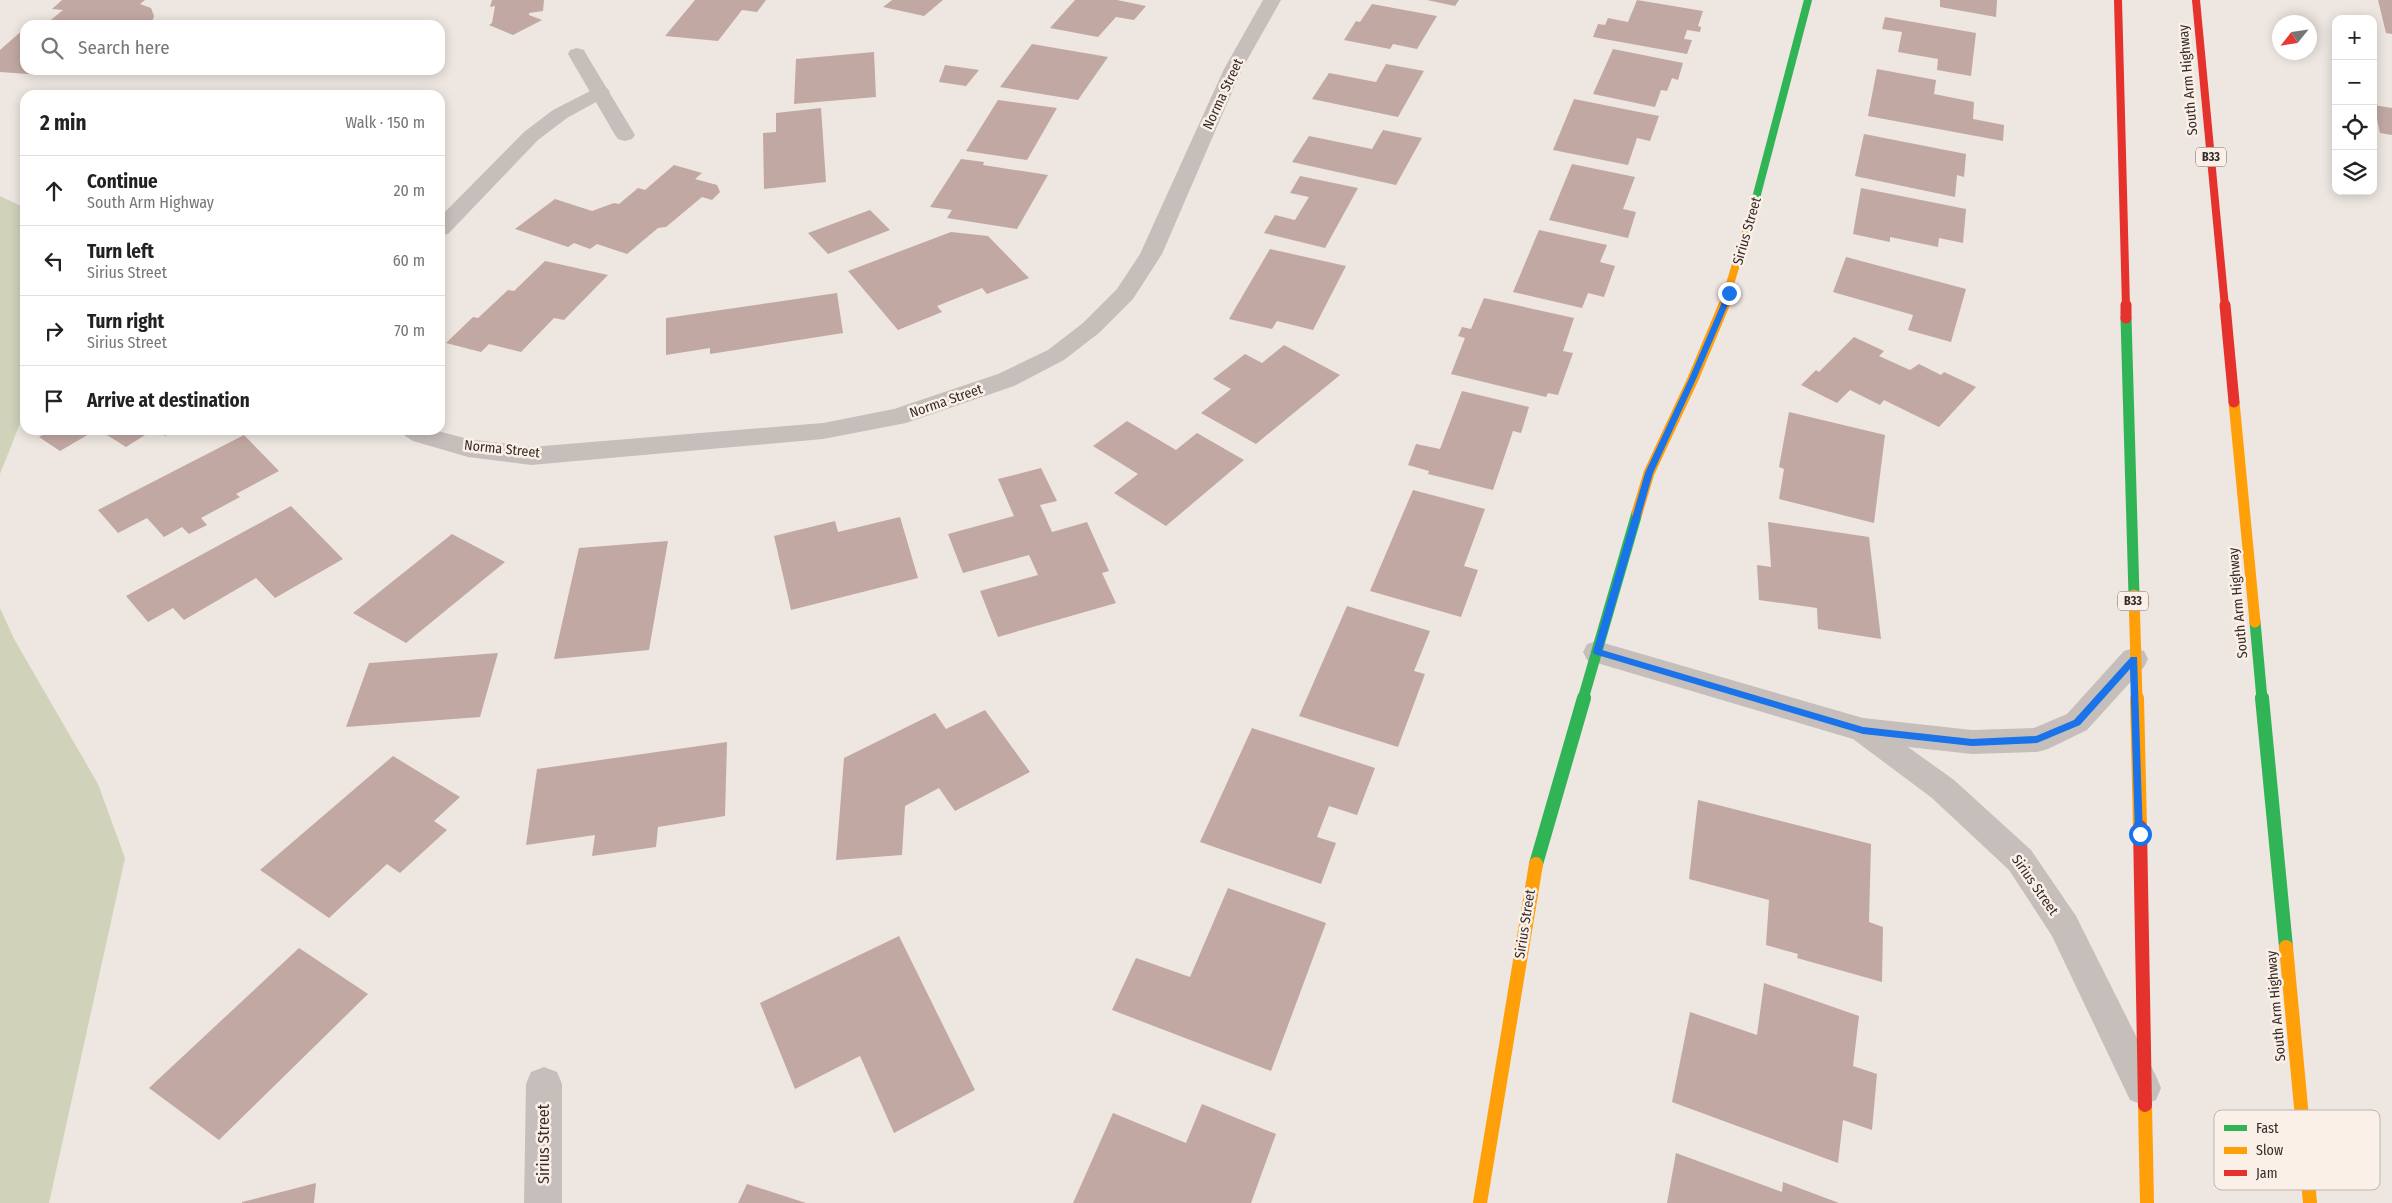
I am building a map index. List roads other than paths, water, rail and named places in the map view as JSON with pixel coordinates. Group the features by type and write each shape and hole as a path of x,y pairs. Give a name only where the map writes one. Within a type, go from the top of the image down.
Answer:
{"main road":[{"name":"Sirius Street","path":"1480,1203 1532,879 1649,473 1693,379 1729,293 1751,218 1808,0"},
{"name":"B33","path":"2118,0 2140,834 2147,1203"},
{"name":"South Arm Highway","path":"2196,0 2301,1110"},
{"name":"South Arm Highway","path":"2309,1190 2310,1203"}],"street":[{"name":"Norma Street","path":"422,435 468,448 531,456 823,431 897,417 1006,380 1056,355 1092,328 1126,294 1151,254 1233,69 1272,0"},
{"path":"577,54 625,136"},
{"path":"445,224 531,136 560,114 600,92"},
{"name":"Sirius Street","path":"1597,652 1863,730 1972,742 2037,740 2077,722 2134,659"},
{"name":"Sirius Street","path":"1863,730 1943,789 2020,860 2064,926 2144,1090"},
{"name":"Sirius Street","path":"543,1203 544,1084"}]}
